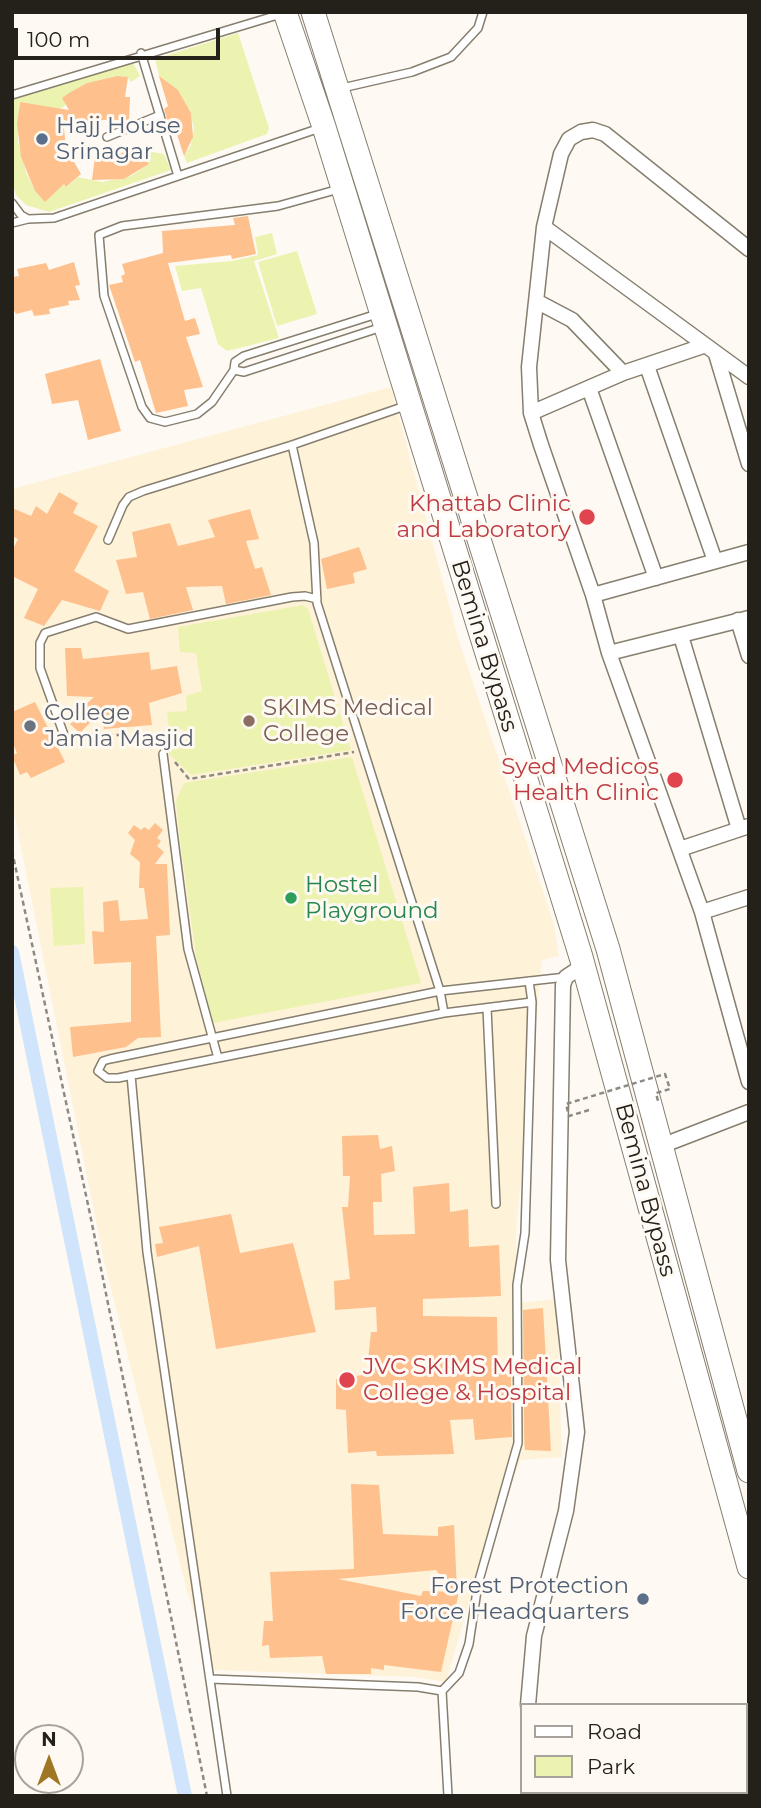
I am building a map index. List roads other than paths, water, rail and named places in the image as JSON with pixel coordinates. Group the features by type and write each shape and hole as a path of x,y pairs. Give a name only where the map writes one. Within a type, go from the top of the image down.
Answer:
{"highway":[{"name":"Bemina Bypass","path":"285,12 324,127 410,404 749,1567"},
{"name":"Bemina Bypass","path":"313,12 608,949 749,1471"}],"street":[{"path":"749,249 605,134 593,130 569,139 561,154 544,227 529,367 531,413 593,595 609,653 702,912 749,1082"},
{"path":"544,227 749,377"},
{"path":"536,301 572,320 623,373"},
{"path":"531,413 623,373 710,350"},
{"path":"710,350 749,464"},
{"path":"646,366 715,561"},
{"path":"589,388 656,578"},
{"path":"593,595 749,552"},
{"path":"609,653 744,619 749,656"},
{"path":"680,849 744,827 681,636"},
{"path":"702,912 749,897"},
{"path":"528,1703 534,1636 566,1511 577,1432 558,1259 561,1013 575,971"},
{"path":"661,1146 749,1112"}],"lane":[{"path":"12,95 141,53 285,12"},
{"path":"338,89 412,72 451,57 478,28 483,12"},
{"path":"141,53 178,176"},
{"path":"107,136 160,115"},
{"path":"12,223 54,218 324,127"},
{"path":"343,187 278,206 111,228 100,235 104,296 142,407 150,418 165,422 197,414 212,402 234,370 238,359 384,319"},
{"path":"12,203 21,215 28,219"},
{"path":"234,370 244,372 384,319"},
{"path":"108,540 129,497 169,481 292,445 410,404"},
{"path":"292,445 314,543 317,599 440,991 444,1013"},
{"path":"64,735 40,668 40,643 45,633 96,617 128,629 292,597 317,599"},
{"path":"163,754 188,948 218,1058"},
{"path":"532,1002 444,1013 131,1075 107,1078 100,1075 99,1066 110,1059 214,1040 440,991 529,981 575,971"},
{"path":"448,1796 442,1691 459,1674 469,1644 478,1584 519,1443 517,1284 525,1233 532,1002 529,981"},
{"path":"487,1008 496,1204"},
{"path":"131,1075 147,1252 227,1796"},
{"path":"210,1679 418,1687 442,1691"}],"waterway":[{"path":"12,952 185,1796"}],"place":[{"name":"Hajj House Srinagar","path":"42,139"},
{"name":"Khattab Clinic and Laboratory","path":"587,517"},
{"name":"SKIMS Medical College","path":"249,721"},
{"name":"College Jamia Masjid","path":"30,726"},
{"name":"Syed Medicos Health Clinic","path":"675,780"},
{"name":"Hostel Playground","path":"291,898"},
{"name":"JVC SKIMS Medical College & Hospital","path":"347,1380"},
{"name":"Forest Protection Force Headquarters","path":"643,1599"}]}
